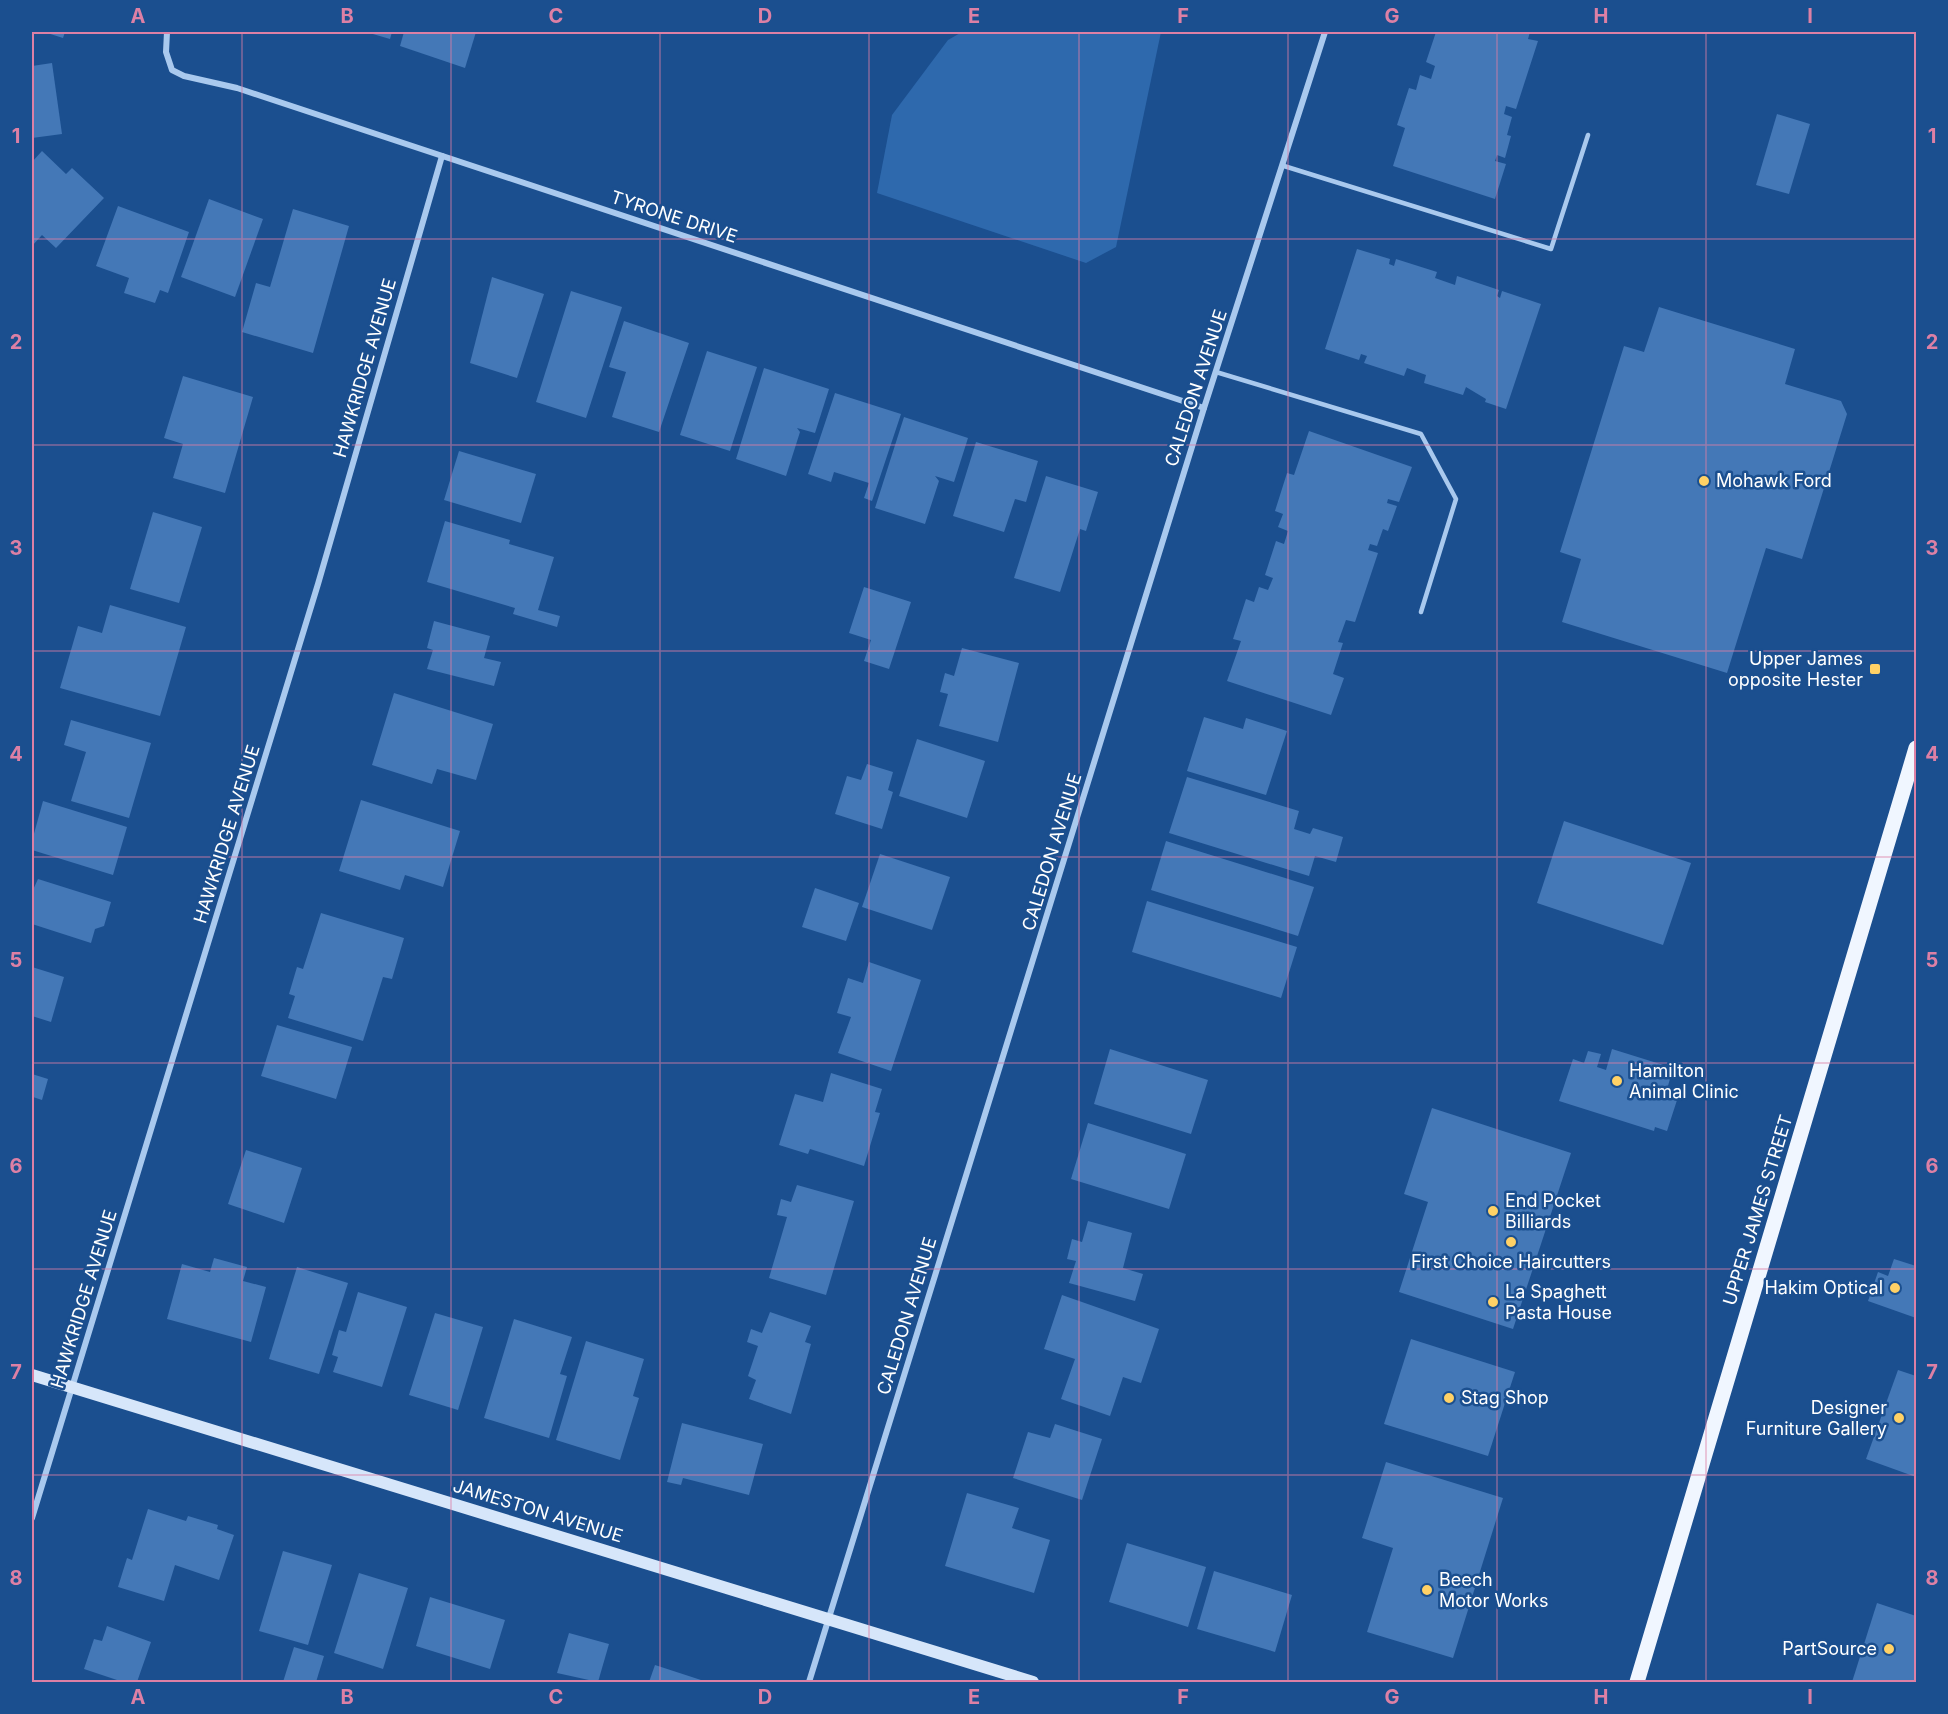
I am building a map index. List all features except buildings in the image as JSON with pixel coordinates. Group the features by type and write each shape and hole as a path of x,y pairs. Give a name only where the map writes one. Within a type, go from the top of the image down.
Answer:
{"main road":[{"name":"UPPER JAMES STREET","path":"1637,1683 1917,748"}],"street":[{"name":"TYRONE DRIVE","path":"167,32 166,52 172,70 184,76 237,88 1204,408"},
{"name":"CALEDON AVENUE","path":"809,1683 827,1619 1032,971 1204,408 1284,166 1325,32"},
{"name":"HAWKRIDGE AVENUE","path":"32,1518 318,584 442,156"},
{"name":"JAMESTON AVENUE","path":"32,1375 1033,1683"}],"lane":[{"path":"1284,166 1551,249 1588,135"},
{"path":"1216,372 1421,434 1456,499 1421,612"}],"shaded area":[{"path":"962,32 1161,32 1116,247 1086,263 877,193 892,115 948,40"}],"place":[{"name":"Mohawk Ford","path":"1704,481"},
{"name":"Upper James opposite Hester","path":"1875,669"},
{"name":"Hamilton Animal Clinic","path":"1617,1081"},
{"name":"End Pocket Billiards","path":"1493,1211"},
{"name":"First Choice Haircutters","path":"1511,1242"},
{"name":"Hakim Optical","path":"1895,1288"},
{"name":"La Spaghett Pasta House","path":"1493,1302"},
{"name":"Stag Shop","path":"1449,1398"},
{"name":"Designer Furniture Gallery","path":"1899,1418"},
{"name":"Beech Motor Works","path":"1427,1590"},
{"name":"PartSource","path":"1889,1649"}]}
